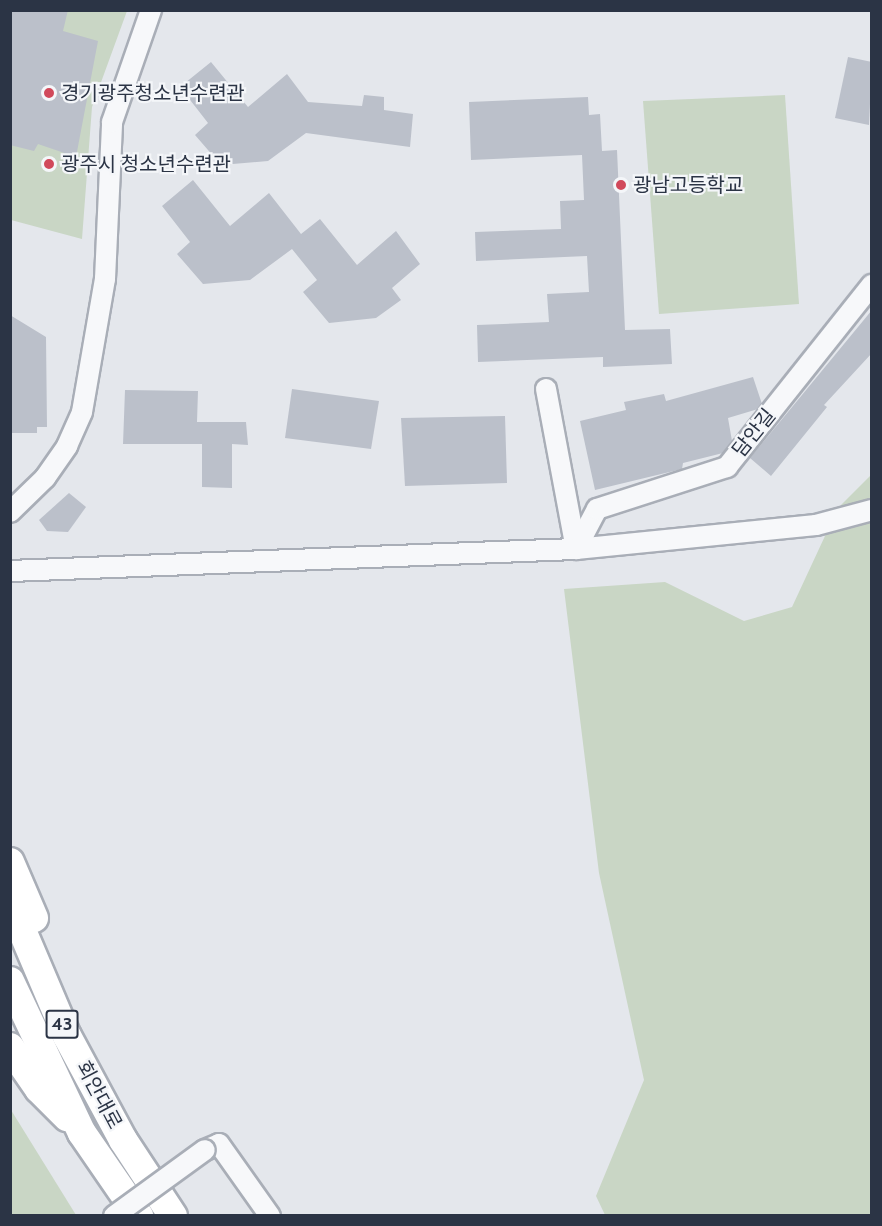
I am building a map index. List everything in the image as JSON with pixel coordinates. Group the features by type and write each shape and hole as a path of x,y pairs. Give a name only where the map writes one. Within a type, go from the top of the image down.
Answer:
{"highway":[{"path":"10,862 89,1040 123,1140"},
{"name":"회안대로","path":"10,902 67,1036 123,1140 173,1215"},
{"name":"회안대로","path":"10,981 82,1132 139,1215"},
{"path":"10,1047 39,1089 82,1132"}],"street":[{"path":"10,512 45,478 67,446 82,412 105,279 112,122 151,10"},
{"name":"담안길","path":"576,549 597,509 727,467 872,285"},
{"path":"546,389 576,549"},
{"path":"10,571 576,549 816,525 872,510"},
{"path":"114,1215 205,1150 219,1144 270,1215"}],"green space":[{"name":"광주시 청소년수련관","path":"10,11 127,11 92,107 82,239 11,220"},
{"path":"785,95 799,304 659,314 643,101"},
{"path":"871,475 871,1215 605,1215 596,1196 644,1080 599,873 564,589 665,582 744,621 792,607 838,508"},
{"path":"11,1110 76,1215 11,1215"}],"building":[{"name":"경기광주청소년수련관","path":"10,10 68,10 63,31 98,41 76,157 38,144 34,151 10,145"},
{"path":"848,57 872,62 869,125 835,118"},
{"path":"211,62 248,107 287,74 308,102 362,106 364,95 384,97 384,110 413,114 410,147 306,133 268,161 221,165 195,135 208,123 180,87"},
{"path":"588,97 589,115 600,114 602,151 617,150 625,330 670,329 672,364 603,367 603,357 478,362 477,325 549,322 547,294 589,292 587,256 476,261 475,232 561,229 560,201 584,200 582,155 471,160 469,102"},
{"path":"193,180 230,226 269,193 301,234 320,219 357,265 396,231 420,264 392,288 401,300 376,318 329,323 303,292 317,280 292,249 250,280 203,284 177,254 190,242 162,206"},
{"path":"872,310 872,353 824,405 827,407 771,476 750,458"},
{"path":"10,315 46,337 47,427 37,427 37,433 10,433"},
{"path":"753,377 762,404 758,409 728,418 732,441 723,453 683,463 682,469 595,490 580,421 626,410 624,402 664,394 666,401"},
{"path":"292,389 379,401 371,449 285,438"},
{"path":"125,390 198,391 197,422 246,422 248,445 232,444 232,488 202,487 202,444 123,444"},
{"path":"505,416 507,483 405,486 401,418"},
{"path":"69,493 86,507 68,532 47,531 39,520"}],"place":[{"name":"경기광주청소년수련관","path":"49,93"},
{"name":"광주시 청소년수련관","path":"49,164"},
{"name":"광남고등학교","path":"621,185"}]}
